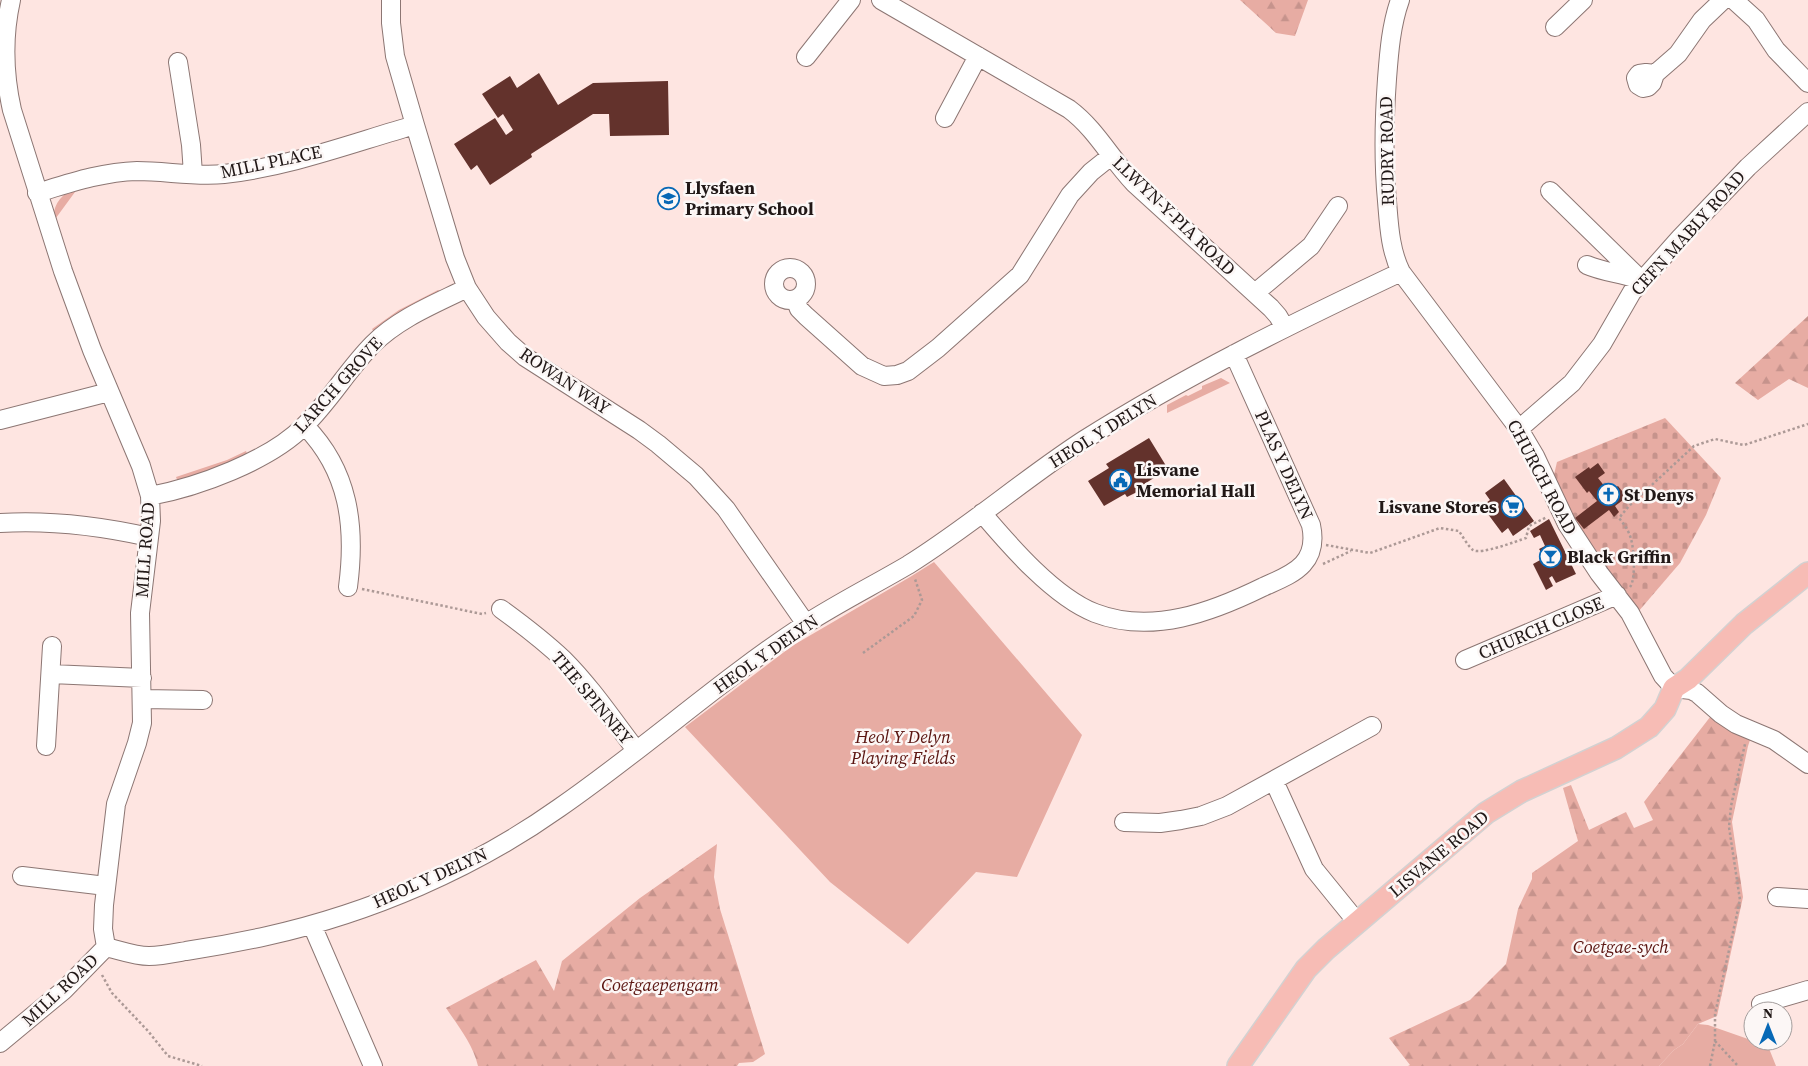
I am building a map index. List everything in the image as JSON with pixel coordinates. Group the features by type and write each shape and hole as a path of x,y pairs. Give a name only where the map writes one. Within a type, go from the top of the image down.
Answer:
{"main road":[{"path":"1674,688 1688,679 1744,624 1808,573"},
{"name":"LISVANE ROAD","path":"1238,1066 1306,968 1326,948 1486,813 1522,791 1616,748 1644,730 1665,709 1674,688"}],"street":[{"name":"MILL ROAD","path":"0,1044 64,990 100,953 116,804 140,732 143,700 140,613 151,515 150,496 143,473 66,280 17,128 7,89 5,53 11,0"},
{"name":"ROWAN WAY","path":"391,0 391,31 395,56 415,125 455,258 467,288 486,317 525,357 652,439 696,476 730,515 806,624"},
{"path":"806,57 851,0"},
{"name":"LLWYN-Y-PIA ROAD","path":"881,0 1078,116 1095,133 1111,156 1134,183 1255,293 1278,316 1285,328"},
{"name":"RUDRY ROAD","path":"1400,0 1389,52 1383,140 1392,248 1400,272"},
{"path":"1555,26 1583,0"},
{"path":"1655,74 1678,54 1709,12 1723,0"},
{"path":"1734,0 1756,20 1776,50 1808,84"},
{"path":"945,118 978,56"},
{"path":"178,62 191,145 193,174"},
{"name":"CEFN MABLY ROAD","path":"1520,429 1572,383 1602,344 1632,292 1748,167 1808,112"},
{"name":"MILL PLACE","path":"37,193 93,176 137,171 224,174 278,164 415,125"},
{"path":"795,299 799,309 806,316 862,366 884,376 897,375 908,371 938,348 1020,275 1070,195 1092,172 1111,156"},
{"path":"1550,191 1642,281"},
{"path":"1255,293 1311,246 1338,206"},
{"path":"1587,265 1642,281"},
{"name":"HEOL Y DELYN","path":"100,953 149,956 247,941 312,925 436,879 500,845 556,810 733,676 806,624 908,564 1109,424 1234,354 1400,272"},
{"name":"CHURCH ROAD","path":"1400,272 1520,429 1567,524 1638,627 1663,676 1674,688"},
{"name":"LARCH GROVE","path":"150,496 242,466 281,445 305,426 373,344 401,322 467,288"},
{"name":"PLAS Y DELYN","path":"982,513 1029,564 1079,605 1105,616 1134,621 1182,618 1230,603 1293,572 1308,557 1313,534 1309,517 1234,354"},
{"path":"0,420 110,392"},
{"path":"305,426 319,440 331,458 347,505 351,540 348,586"},
{"path":"0,523 44,521 66,523 99,527 149,537"},
{"name":"CHURCH CLOSE","path":"1465,660 1617,595"},
{"name":"THE SPINNEY","path":"501,609 564,660 591,691 636,750"},
{"path":"46,746 52,646"},
{"path":"51,674 142,678"},
{"path":"1674,688 1691,690 1697,693 1720,714 1748,730 1774,740 1808,764"},
{"path":"143,700 203,700"},
{"path":"1124,822 1160,823 1201,816 1227,806 1372,726"},
{"path":"1274,781 1314,870 1357,922"},
{"path":"22,876 106,886"},
{"path":"1777,896 1808,900"},
{"path":"312,925 374,1066"},
{"path":"1771,1001 1808,990"}],"path":[{"path":"1617,595 1623,594 1632,585 1633,575 1631,540 1624,524 1619,518 1629,506 1694,446 1715,440 1744,445 1808,424"},
{"path":"1312,543 1370,553 1440,528 1459,531 1472,549 1477,551 1498,547 1526,538 1529,526 1552,515"},
{"path":"863,653 914,616 922,600 908,564"},
{"path":"348,586 482,614 501,609"},
{"path":"1710,1066 1715,1041 1715,1014 1740,900 1730,841 1730,806 1748,730"},
{"path":"100,953 112,993 148,1031 168,1056 202,1066"},
{"path":"1715,1041 1738,1066"}],"green space":[{"path":"1240,0 1308,0 1295,36 1276,33"},
{"path":"72,190 75,192 53,222 57,203"},
{"path":"438,290 443,292 374,332 372,329 399,310"},
{"path":"1808,316 1808,388 1789,379 1758,400 1735,383"},
{"path":"1221,378 1230,383 1167,413 1167,405"},
{"path":"1665,418 1721,478 1706,515 1680,563 1638,612 1571,518 1553,479 1557,462"},
{"path":"246,451 248,456 178,482 176,477 227,460"},
{"name":"Heol Y Delyn Playing Fields","path":"934,562 1082,735 1017,877 976,872 908,944 830,882 685,727 792,646"},
{"name":"Coetgae-sych","path":"1714,712 1752,734 1732,822 1743,897 1717,1016 1698,1024 1683,1044 1674,1050 1659,1066 1408,1066 1410,1065 1389,1038 1470,1000 1506,964 1518,909 1532,879 1532,873 1578,841 1563,788 1571,785 1589,830 1626,812 1634,828 1653,820 1644,802"},
{"name":"Coetgaepengam","path":"717,844 714,877 720,909 765,1054 753,1062 739,1063 737,1066 478,1066 469,1043 446,1008 536,960 554,991 562,961 640,898"},
{"path":"1698,1024 1708,1025 1743,1037 1743,1051 1770,1051 1776,1066 1659,1066 1674,1050 1683,1044"}],"building":[{"path":"539,73 558,105 593,83 668,81 669,135 610,136 609,114 593,114 531,154 532,157 490,185 477,165 471,170 454,144 495,118 506,135 513,130 503,114 498,118 482,94 510,76 517,88"},
{"path":"1149,438 1168,469 1138,488 1139,491 1127,497 1125,494 1104,506 1088,481 1109,468 1106,464"},
{"name":"St Denys","path":"1598,463 1605,473 1598,478 1609,492 1618,486 1627,497 1615,506 1619,512 1614,517 1609,510 1584,529 1575,518 1597,501 1589,491 1587,493 1575,477"},
{"path":"1504,479 1534,521 1513,536 1508,528 1502,533 1482,506 1490,500 1485,493"},
{"path":"1549,519 1576,574 1556,583 1552,576 1549,578 1553,586 1546,590 1533,564 1542,559 1541,556 1543,555 1539,549 1545,546 1540,535 1534,538 1530,531"}],"place":[{"name":"Llysfaen Primary School","path":"669,198"},
{"name":"Lisvane Memorial Hall","path":"1120,480"},
{"name":"St Denys","path":"1608,495"},
{"name":"Lisvane Stores","path":"1513,507"},
{"name":"Black Griffin","path":"1551,557"}]}
